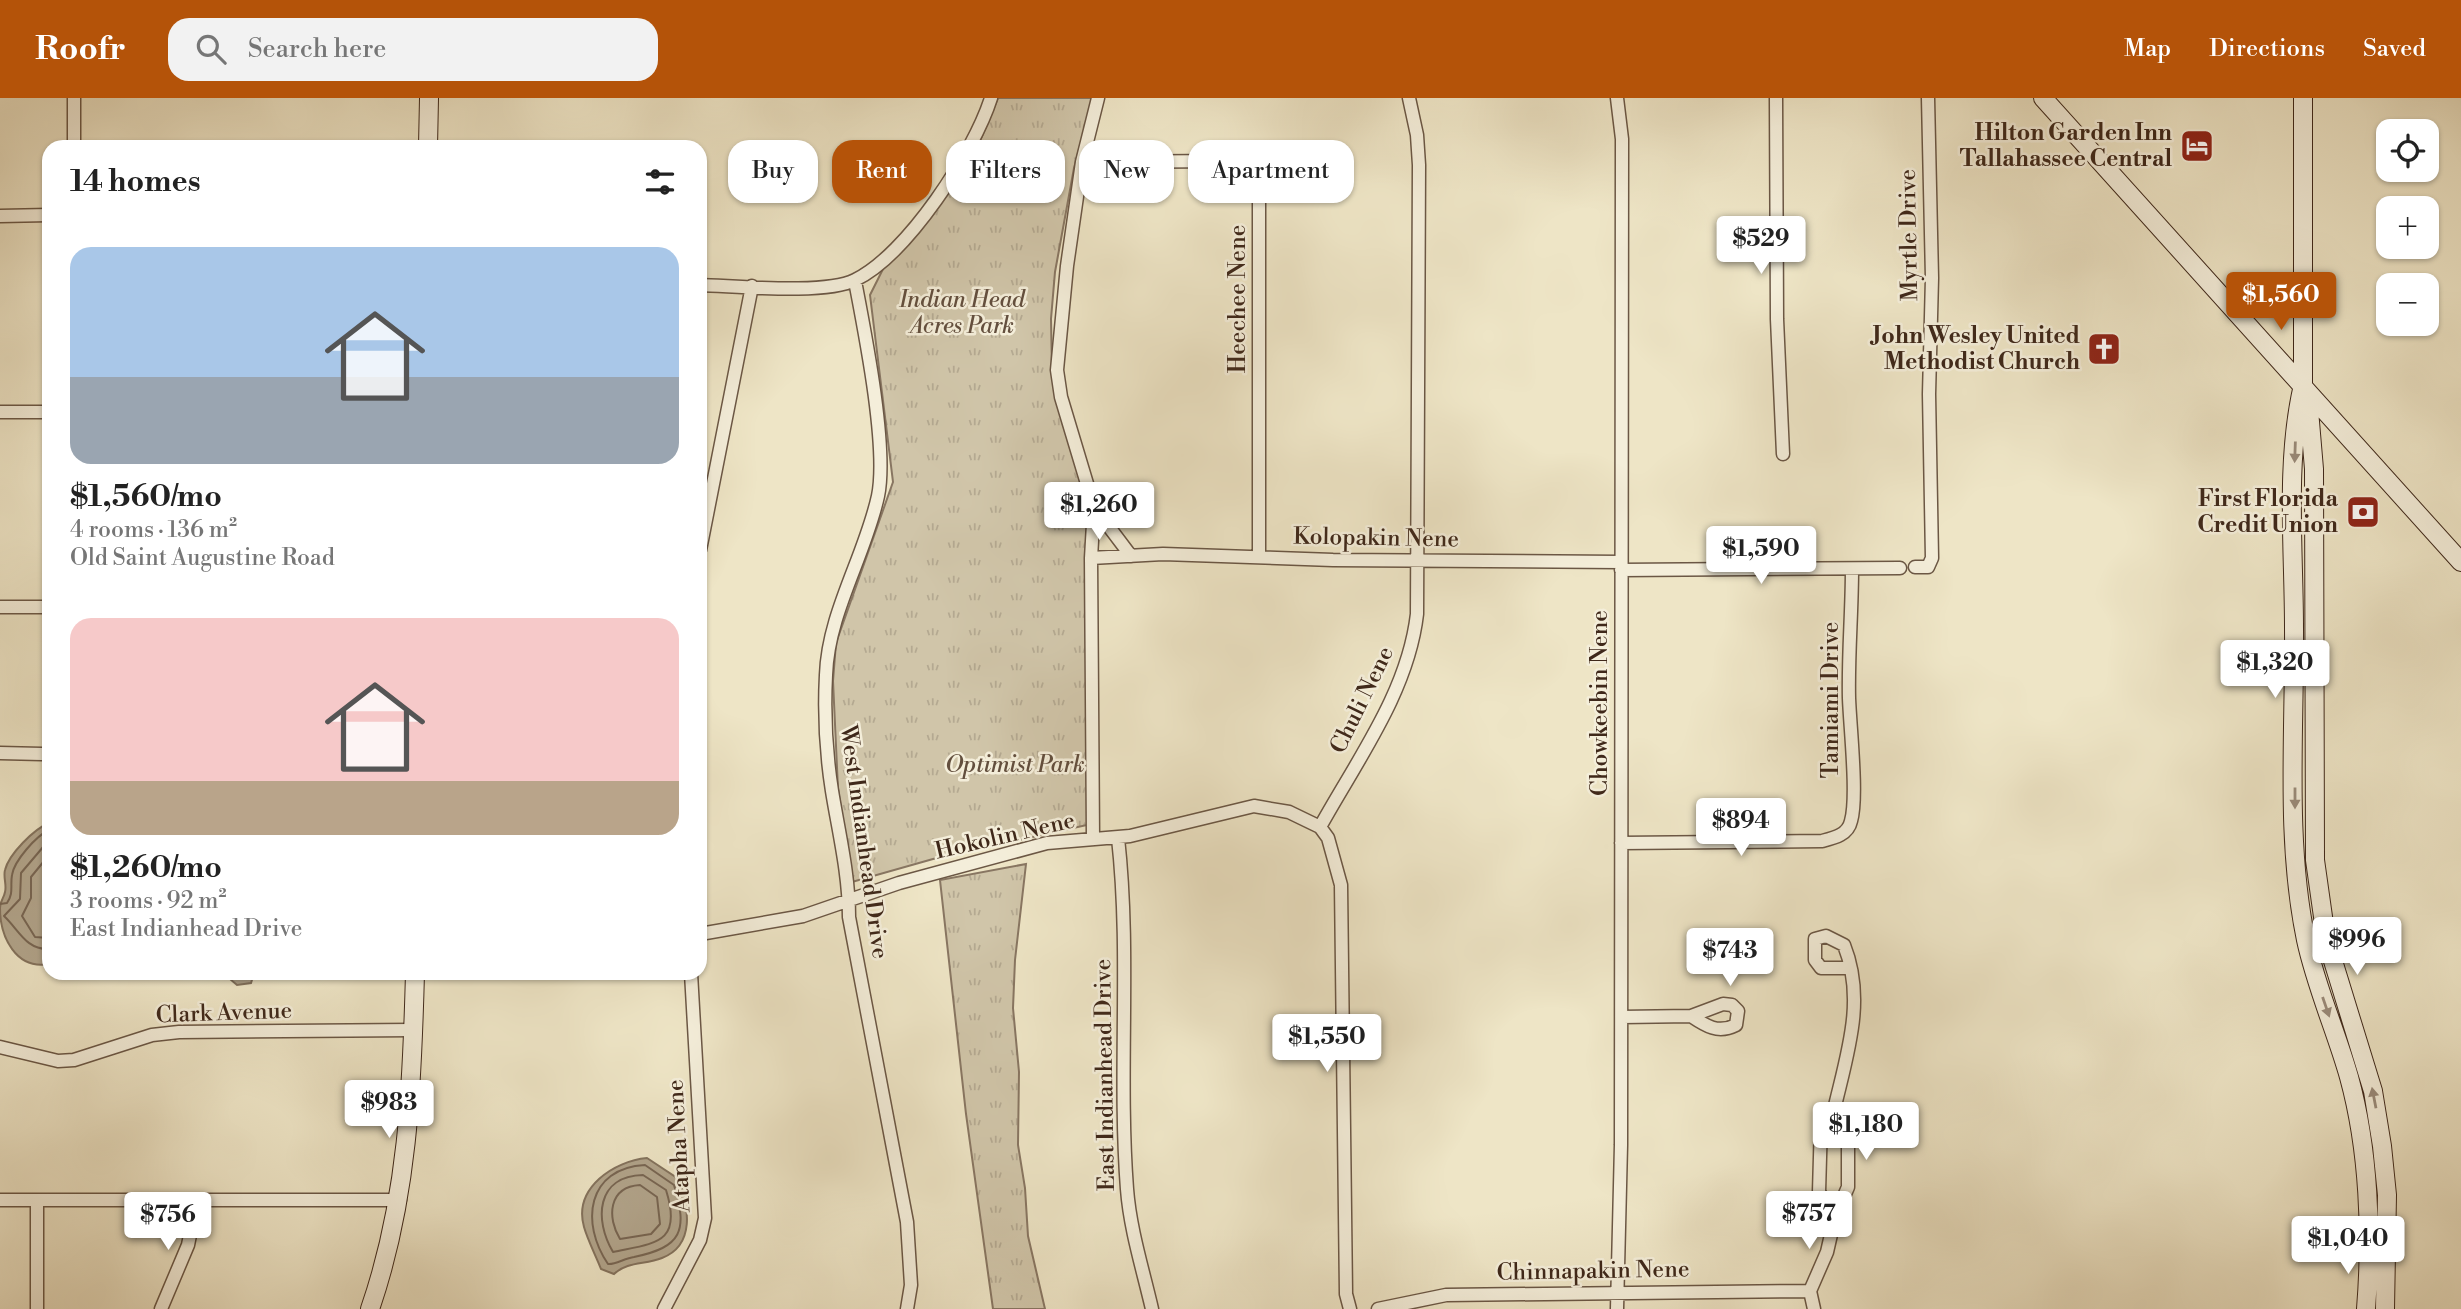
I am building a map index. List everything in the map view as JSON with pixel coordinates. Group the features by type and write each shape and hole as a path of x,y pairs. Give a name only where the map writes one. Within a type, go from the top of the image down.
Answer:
{"main road":[{"path":"428,140 429,98"},
{"path":"2043,98 2461,562"},
{"path":"2303,98 2303,385 2312,438 2315,860 2326,938 2373,1091 2384,1166 2388,1240 2385,1309"},
{"path":"2303,385 2295,426 2296,861 2307,942 2349,1079 2365,1168 2368,1255 2366,1309"},
{"path":"2294,573 2314,573"},
{"path":"2294,595 2314,595"},
{"path":"2295,740 2315,740"},
{"path":"2307,942 2326,938"},
{"path":"370,1309 400,1200 409,1127 415,980"},
{"path":"2365,1168 2384,1166"}],"street":[{"path":"74,98 74,140"},
{"path":"707,285 833,286 855,281 913,231 943,193 991,98"},
{"path":"1088,140 1098,98"},
{"name":"Chuli Nene","path":"1320,827 1399,683 1408,660 1417,614 1419,165 1417,135 1409,98"},
{"name":"Chowkeebin Nene","path":"1617,98 1622,139 1622,1017 1617,1309"},
{"path":"1776,98 1777,319 1783,454"},
{"name":"Myrtle Drive","path":"1914,567 1928,567 1932,558 1929,394 1932,278 1928,98"},
{"name":"Heechee Nene","path":"1174,161 1229,161 1248,170 1256,181 1259,197 1259,557"},
{"path":"1079,184 1057,370 1061,397 1094,507 1130,556"},
{"path":"0,216 42,215"},
{"name":"West Indianhead Drive","path":"855,281 881,467 878,497 830,647 826,672 830,776 849,901 849,917 907,1222 911,1285 907,1309"},
{"path":"707,514 752,286"},
{"path":"0,412 42,412"},
{"path":"1093,838 1091,558 1094,507"},
{"name":"Kolopakin Nene","path":"1091,558 1259,557 1621,566 1900,568"},
{"name":"Tamiami Drive","path":"1621,843 1822,841 1837,837 1847,830 1852,821 1853,799 1849,695 1852,569"},
{"path":"0,607 42,607"},
{"path":"0,753 42,754"},
{"name":"Hokolin Nene","path":"707,933 803,916 899,883 1048,843 1118,838 1254,806 1289,812 1320,827"},
{"path":"1320,827 1328,838 1342,885 1346,1294 1350,1309"},
{"name":"East Indianhead Drive","path":"1118,838 1124,889 1124,1122 1127,1192 1153,1309"},
{"path":"1814,1309 1810,1291 1827,1252 1835,1217 1848,1187 1847,1129 1835,1110 1854,1023 1855,996 1850,968"},
{"name":"Atapha Nene","path":"664,1309 700,1240 705,1218 691,980"},
{"path":"1622,1017 1691,1016"},
{"name":"Clark Avenue","path":"0,1047 58,1061 83,1058 152,1035 179,1032 413,1030"},
{"path":"1835,1110 1826,1112 1819,1133 1819,1192 1835,1217"},
{"path":"0,1200 400,1200"},
{"path":"37,1200 37,1309"},
{"path":"161,1309 188,1245 197,1200"},
{"name":"Chinnapakin Nene","path":"1378,1309 1446,1295 1810,1291"}],"green space":[{"name":"Indian Head Acres Park","path":"998,98 1093,98 1082,140 1079,140 1055,272 1051,319 1052,370 1087,501 1087,825 933,859 852,882 838,789 833,681 836,643 893,482 870,295 884,267 946,195 946,203 1065,203 1065,140 980,140"},
{"path":"1026,864 1015,960 1013,1008 1019,1072 1018,1145 1025,1188 1028,1236 1045,1309 993,1309 966,1114 940,880"}],"water":[{"path":"42,827 42,965 37,965 19,957 12,949 3,930 0,906 5,889 4,875 7,864 30,836"},
{"path":"231,980 252,980 251,983 237,985"},
{"path":"647,1158 680,1180 687,1213 685,1235 673,1252 656,1260 625,1267 614,1274 601,1269 588,1238 582,1213 585,1200 590,1189 610,1171 634,1160"}],"place":[{"name":"Hilton Garden Inn Tallahassee Central","path":"2197,146"},
{"name":"John Wesley United Methodist Church","path":"2104,349"},
{"name":"First Florida Credit Union","path":"2363,512"}],"park label":[{"name":"Optimist Park","path":"1015,765"}]}
